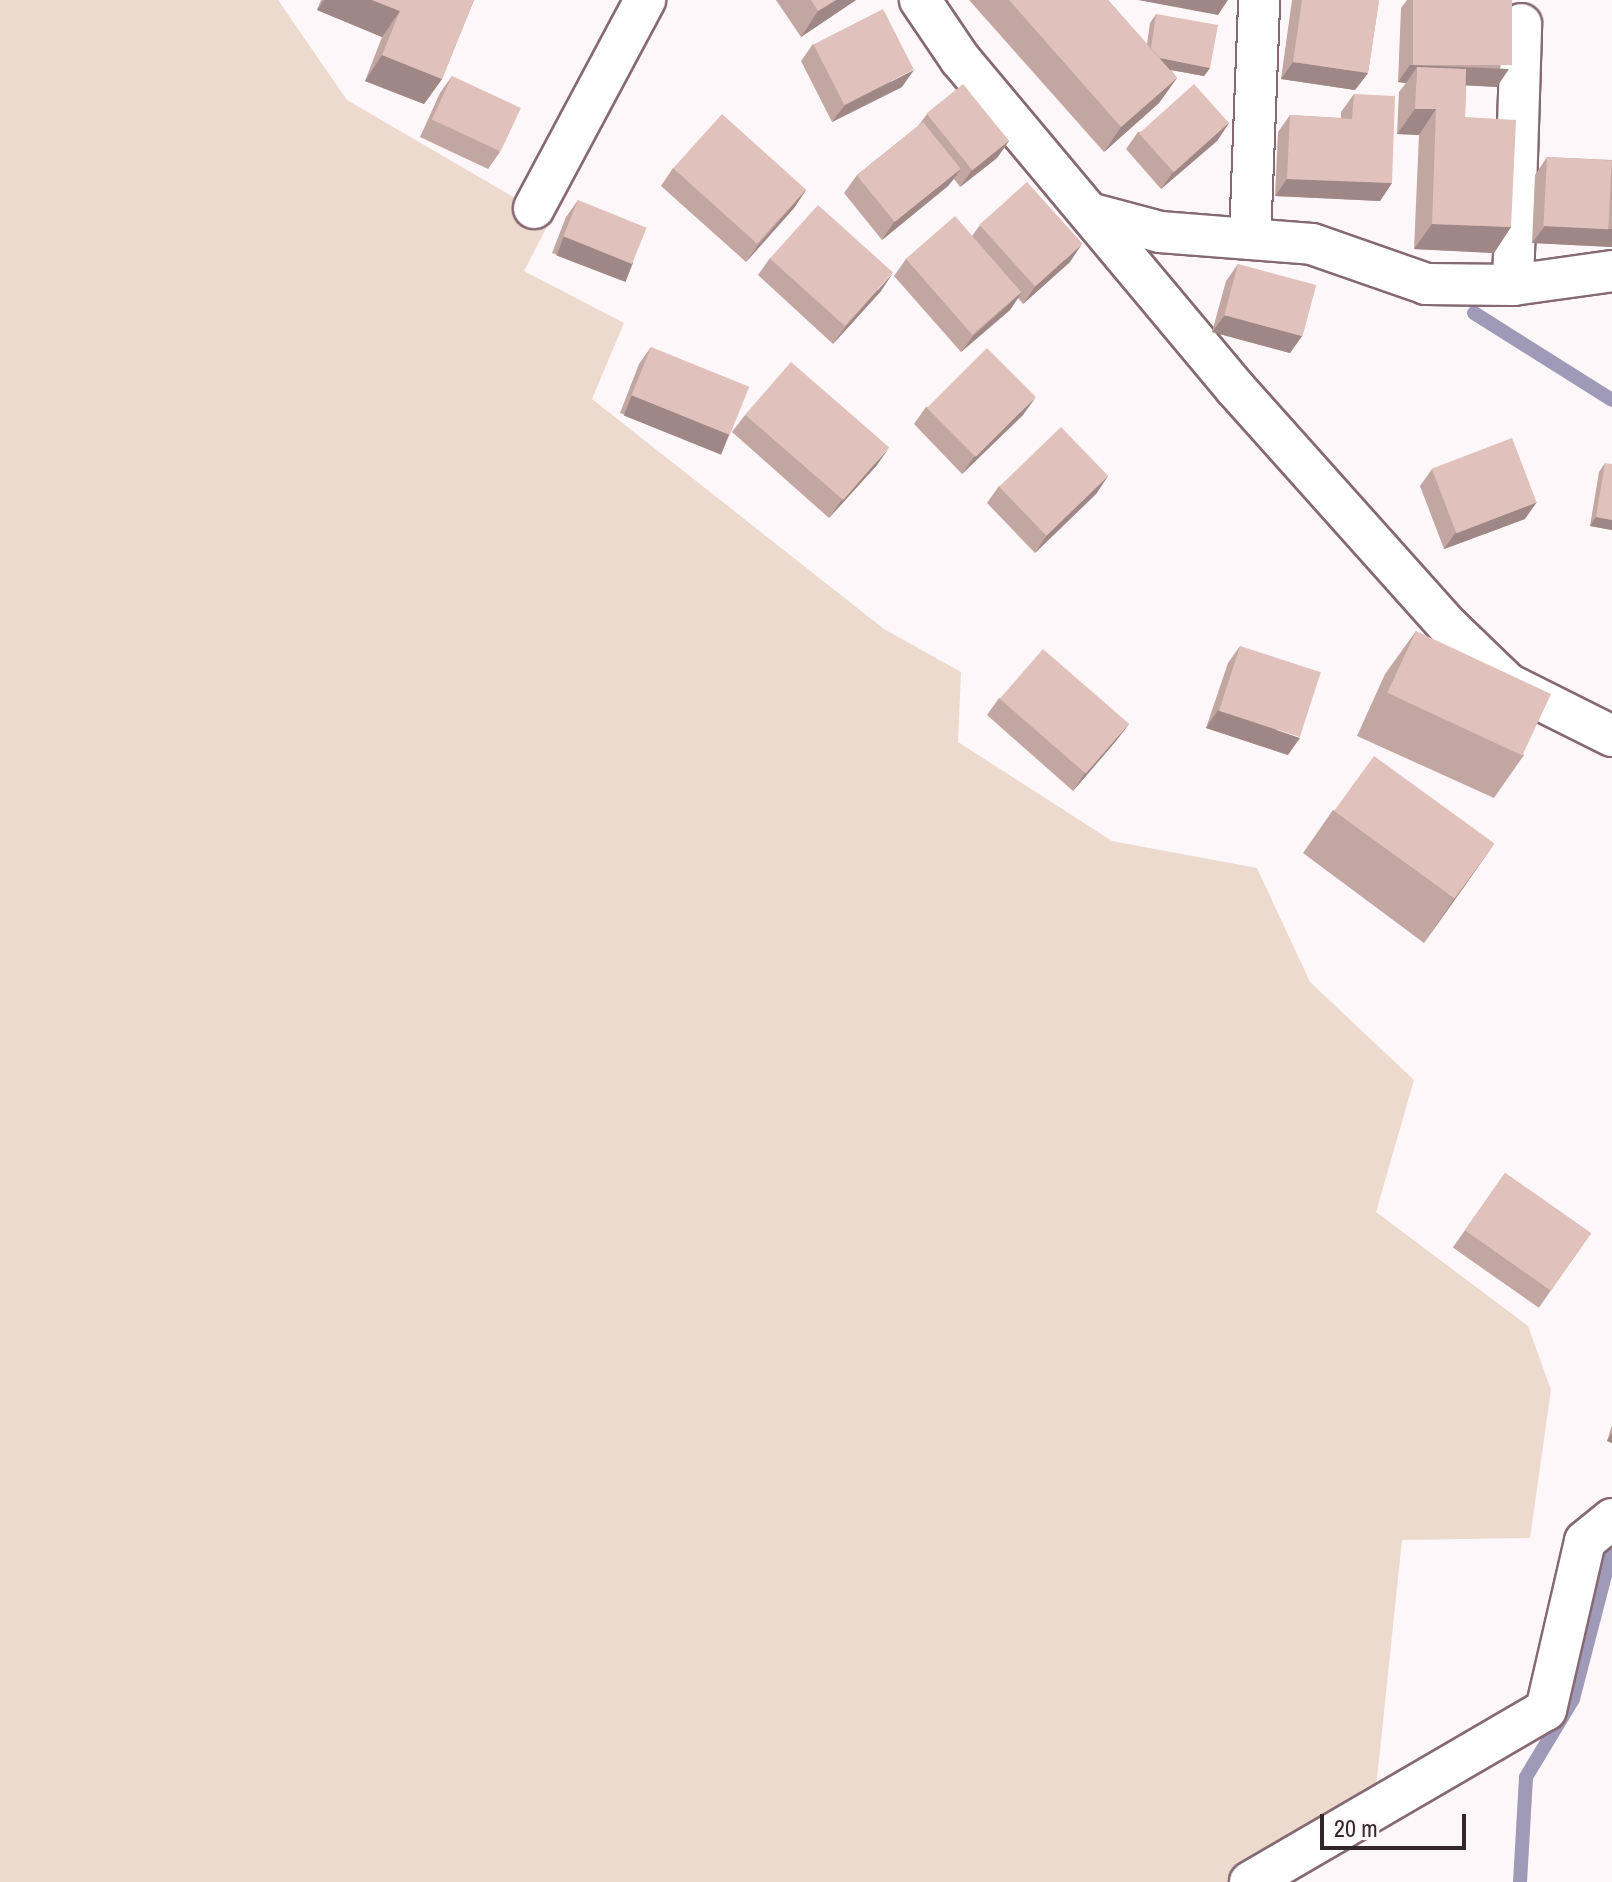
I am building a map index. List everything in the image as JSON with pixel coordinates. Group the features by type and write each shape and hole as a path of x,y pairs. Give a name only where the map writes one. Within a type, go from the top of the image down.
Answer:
{"street":[{"path":"534,208 645,0"},
{"path":"920,0 960,59 1093,214 1236,389 1449,627 1508,684 1612,736"},
{"path":"1250,239 1259,0"},
{"path":"1513,285 1521,24"},
{"path":"1093,214 1160,232 1312,244 1426,284 1513,285 1612,271"},
{"path":"1250,1882 1546,1710 1585,1541 1612,1519"}],"shaded area":[{"path":"0,0 278,0 347,100 551,219 524,271 624,323 592,399 884,629 961,672 958,742 1112,841 1257,868 1310,982 1414,1080 1376,1212 1528,1326 1551,1390 1530,1538 1402,1540 1373,1817 1253,1882 0,1882"}],"building":[{"path":"372,0 474,0 442,79 382,55 400,11"},
{"path":"811,0 836,0 818,11"},
{"path":"1009,0 1108,0 1177,78 1121,127"},
{"path":"1302,0 1379,0 1368,73 1293,62"},
{"path":"1413,0 1512,0 1512,65 1413,65"},
{"path":"883,9 914,70 844,105 814,44"},
{"path":"1156,14 1218,25 1210,68 1160,58 1151,48"},
{"path":"1417,67 1466,69 1465,117 1516,120 1511,227 1432,224 1436,109 1415,109"},
{"path":"452,76 521,108 501,152 432,120"},
{"path":"963,84 1009,141 972,170 926,114"},
{"path":"1194,84 1229,123 1174,172 1139,134"},
{"path":"1354,94 1395,96 1392,183 1287,179 1290,115 1352,119"},
{"path":"722,114 806,190 757,244 673,168"},
{"path":"923,122 961,169 895,222 857,175"},
{"path":"1547,157 1612,160 1608,229 1543,226"},
{"path":"1027,182 1083,244 1035,287 979,225"},
{"path":"578,200 647,228 632,264 563,236"},
{"path":"818,205 893,273 845,326 770,259"},
{"path":"955,216 1021,292 972,335 906,259"},
{"path":"1238,264 1316,285 1303,336 1224,315"},
{"path":"651,347 749,387 730,435 632,395"},
{"path":"987,348 1036,397 976,457 927,408"},
{"path":"791,362 889,447 843,500 745,415"},
{"path":"1061,427 1108,476 1046,536 999,487"},
{"path":"1512,438 1537,502 1456,533 1432,469"},
{"path":"1605,463 1612,464 1612,520 1596,517"},
{"path":"1416,631 1551,694 1522,756 1387,693"},
{"path":"1240,646 1321,672 1300,737 1219,711"},
{"path":"1043,649 1129,724 1086,774 1000,699"},
{"path":"1374,756 1495,844 1455,899 1334,811"},
{"path":"1505,1173 1591,1233 1551,1291 1465,1230"}],"waterway":[{"path":"1474,313 1612,400"},
{"path":"1520,1882 1526,1777 1573,1699 1612,1548"}]}
